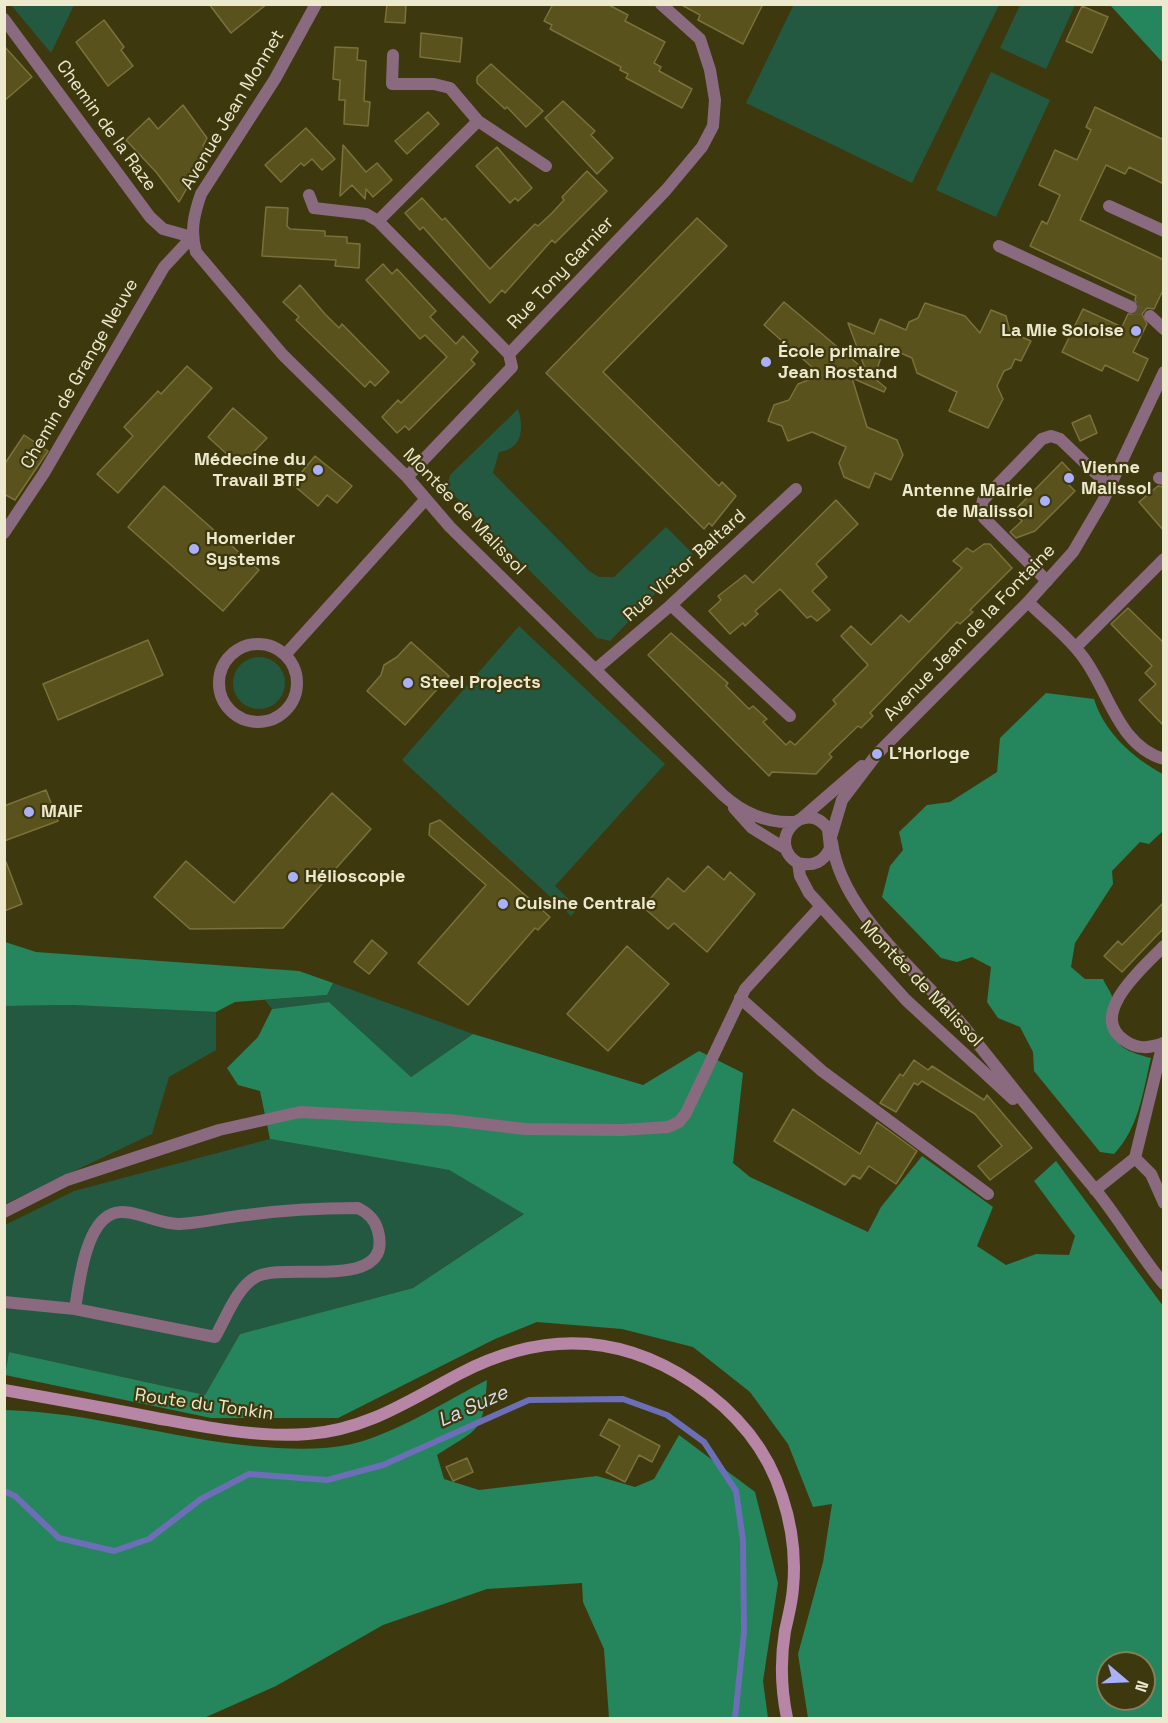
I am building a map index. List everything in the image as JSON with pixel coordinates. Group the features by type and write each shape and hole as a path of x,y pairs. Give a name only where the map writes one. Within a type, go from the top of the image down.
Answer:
{"street":[{"name":"Avenue Jean Monnet","path":"192,237 194,215 201,194 275,79 316,4"},
{"name":"Rue Tony Garnier","path":"407,477 512,367 509,354 702,147 713,126 714,100 710,70 700,39 661,4"},
{"name":"Chemin de la Raze","path":"4,19 150,217 163,229 192,237"},
{"path":"393,55 392,84 434,84 450,88 478,121 546,166"},
{"path":"378,221 478,121"},
{"path":"309,195 314,208 366,214 378,221 509,354"},
{"path":"1109,206 1164,231"},
{"name":"Montée de Malissol","path":"192,237 196,252 204,264 283,355 407,477 425,500 728,799 752,828 786,849 798,863 805,888 821,906 930,1024 1035,1119"},
{"name":"Chemin de Grange Neuve","path":"4,533 44,473 164,267 192,237"},
{"path":"999,246 1131,307"},
{"path":"1150,316 1164,329"},
{"name":"Avenue Jean de la Fontaine","path":"798,820 877,754 1028,602 1084,536 1110,487 1163,374"},
{"path":"1047,581 984,518 981,509 983,500 1042,439 1051,436 1060,439 1110,487"},
{"name":"Rue Victor Baltard","path":"596,669 671,605 796,489"},
{"path":"285,655 425,500"},
{"path":"1076,647 1164,559"},
{"path":"1028,602 1076,647 1093,670 1121,726 1141,748 1164,759"},
{"path":"671,605 790,717"},
{"path":"260,644 273,647 285,655 296,674 297,688 293,701 285,712 273,720 259,723 245,721 233,714 224,703 219,690 219,676 224,663 233,652 246,646 260,644"},
{"name":"Avenue Jean de la Fontaine","path":"831,839 842,800 877,754"},
{"name":"Montée de Malissol","path":"728,799 760,818 798,820 811,817 822,821 831,839 837,872 861,910 961,1023 1035,1119 1095,1190 1164,1284"},
{"path":"786,849 785,835 798,820"},
{"path":"798,863 810,865 819,862 828,854 831,839"},
{"path":"4,1212 67,1180 219,1130 300,1112 449,1120 525,1129 655,1129 674,1125 683,1118 740,998 821,906"},
{"path":"1163,1043 1149,1048 1136,1046 1124,1040 1114,1030 1112,1016 1125,985 1164,946"},
{"path":"740,998 822,1071 988,1194"},
{"path":"1095,1190 1135,1158 1163,1043"},
{"path":"1135,1158 1151,1174 1164,1203"},
{"path":"4,1302 75,1309 215,1337 239,1295 257,1276 272,1272 349,1270 366,1265 376,1256 381,1242 376,1225 368,1213 358,1208 248,1214 178,1224 163,1224 124,1211 111,1214 100,1224 89,1244 75,1309"},
{"name":"Route du Tonkin","path":"4,1390 201,1426 260,1433 306,1434 341,1430 397,1408 462,1372 532,1345 599,1344 632,1351 679,1373 728,1409 753,1438 769,1464 782,1496 794,1549 793,1590 781,1666 787,1719"}],"green space":[{"path":"794,4 999,5 912,183 746,103"},
{"path":"11,5 74,5 51,53"},
{"path":"1020,5 1075,5 1046,69 1000,48"},
{"path":"1110,5 1163,5 1163,63"},
{"path":"991,72 1050,100 996,217 936,190"},
{"path":"518,409 521,423 520,436 513,447 499,452 493,473 589,571 599,577 614,577 666,527 693,554 610,641 597,638 447,486 450,475"},
{"path":"519,626 665,764 555,886 578,908 571,916 402,760"},
{"path":"259,657 269,659 277,665 283,673 285,683 283,693 277,701 269,707 259,709 249,707 241,701 235,693 233,683 235,673 241,665 249,659"},
{"path":"1046,693 1094,699 1105,722 1121,743 1141,760 1163,774 1163,831 1149,844 1140,842 1112,871 1113,884 1075,943 1071,967 1085,979 1103,979 1112,997 1117,1039 1120,1045 1136,1054 1151,1058 1135,1121 1114,1154 1100,1152 1034,1071 1033,1052 1020,1027 998,1018 987,1002 991,967 972,957 957,962 941,958 882,897 890,866 903,850 899,832 927,805 950,802 997,772 1000,738"},
{"path":"5,942 36,952 299,971 333,983 327,995 235,1002 216,1012 72,1005 5,1006"},
{"path":"333,983 473,1034 411,1077 329,1002 272,1009 265,1000 327,995"},
{"path":"329,1002 411,1077 473,1034 643,1085 699,1051 743,1073 733,1163 750,1177 868,1232 881,1207 922,1156 993,1207 977,1246 1006,1265 1036,1254 1069,1255 1075,1236 1034,1181 1056,1161 1163,1306 1163,1718 808,1718 798,1654 823,1562 832,1504 813,1507 788,1444 750,1392 693,1347 622,1329 537,1322 495,1339 338,1418 211,1418 5,1375 9,1352 205,1395 240,1334 413,1288 524,1214 449,1170 270,1139 260,1091 238,1085 227,1068 258,1037 272,1009"},
{"path":"72,1005 216,1012 216,1050 169,1077 152,1134 5,1204 5,1006"},
{"path":"270,1139 449,1170 525,1213 413,1288 240,1334 205,1395 9,1352 5,1375 5,1225 74,1191"},
{"path":"487,1380 484,1411 477,1427 437,1455 444,1479 479,1490 597,1476 635,1487 654,1479 679,1435 755,1492 778,1583 763,1681 768,1718 609,1718 604,1649 583,1602 582,1583 487,1589 383,1625 276,1686 204,1718 5,1718 5,1410 67,1415 252,1446 315,1448 352,1444 369,1439 421,1416"}],"building":[{"path":"209,4 267,4 231,33"},
{"path":"387,4 406,4 405,23 385,22"},
{"path":"553,4 607,4 628,15 625,21 665,42 654,63 661,67 659,71 692,89 682,108 626,78 628,74 620,70 621,67 550,29 552,25 544,21"},
{"path":"680,4 763,4 743,44 698,20 700,15"},
{"path":"1082,6 1108,17 1092,53 1066,41"},
{"path":"104,20 124,47 121,50 133,66 108,86 76,42"},
{"path":"421,33 462,38 460,62 420,57"},
{"path":"4,46 32,77 4,101"},
{"path":"335,47 358,48 357,60 366,61 364,101 370,102 368,126 344,124 345,100 339,100 340,80 333,79"},
{"path":"491,64 543,111 526,127 507,107 505,109 477,83 477,77"},
{"path":"563,101 595,131 591,135 613,158 597,174 545,118"},
{"path":"183,105 207,138 203,146 208,151 179,202 156,172 126,140 149,118 158,129"},
{"path":"1095,107 1164,140 1164,184 1129,167 1125,174 1106,165 1080,220 1164,260 1164,288 1154,309 1147,308 1142,314 1147,324 1133,352 1148,359 1138,381 1105,365 1102,371 1062,352 1083,309 1122,327 1128,314 1135,314 1139,310 1135,300 1136,296 1030,246 1042,221 1047,224 1060,195 1039,185 1055,150 1077,160 1091,130 1086,127"},
{"path":"428,112 439,124 407,154 395,141"},
{"path":"306,128 335,159 322,170 312,159 304,166 301,163 281,182 265,165"},
{"path":"343,145 366,172 377,163 392,180 373,197 366,189 365,199 352,185 340,196"},
{"path":"497,147 532,188 518,201 515,198 510,203 476,166"},
{"path":"587,171 607,191 555,243 552,240 505,293 502,290 490,303 423,227 420,230 405,213 422,198 442,220 445,218 490,269 535,224 538,226 552,213 564,200 562,197"},
{"path":"266,207 288,208 287,226 290,229 325,231 325,236 347,237 347,243 360,244 359,268 335,266 336,260 262,256"},
{"path":"697,218 727,246 603,372 719,486 722,482 736,496 712,526 709,523 704,529 546,373"},
{"path":"383,264 392,274 397,269 436,311 430,317 456,344 463,336 478,352 471,360 475,364 409,430 405,426 397,433 382,417 398,400 401,403 447,357 425,335 420,339 366,280"},
{"path":"300,285 339,328 342,324 389,372 375,386 370,381 365,387 296,320 299,317 283,302"},
{"path":"784,302 866,371 848,323 874,334 880,319 906,330 909,322 918,318 925,303 965,316 980,333 991,310 1006,316 1010,332 1031,341 1021,361 1015,359 1011,368 1004,371 997,386 1003,399 988,428 949,411 957,392 917,373 912,358 885,346 874,378 886,388 884,392 852,378 867,427 897,440 903,455 891,480 875,473 869,488 844,477 839,463 846,447 812,432 788,441 782,426 768,421 774,405 789,400 798,384 821,375 764,325"},
{"path":"187,366 212,388 118,493 97,474 133,436 124,427 158,391 161,394"},
{"path":"233,408 267,438 240,466 208,437"},
{"path":"1090,415 1097,433 1080,441 1072,423"},
{"path":"24,435 48,451 15,500 4,494 4,465"},
{"name":"Médecine du Travail BTP","path":"315,456 352,486 337,503 327,495 318,506 292,484"},
{"name":"Antenne Mairie de Malissol","path":"1062,462 1075,476 1067,483 1075,491 1035,531 1016,538 1010,532 1022,521 1013,512"},
{"name":"Homerider Systems","path":"164,486 259,570 223,611 128,527"},
{"path":"1158,486 1164,487 1164,531 1139,502"},
{"path":"836,500 858,524 816,564 827,577 812,591 830,610 817,621 811,616 807,618 780,589 755,611 758,614 745,626 743,623 730,634 709,611 721,600 718,596 745,575 753,583"},
{"path":"984,544 990,544 1012,568 970,610 973,612 960,624 957,622 870,713 873,716 861,728 858,726 829,754 832,757 816,774 772,772 769,776 648,655 671,633 728,683 726,686 749,709 753,706 767,719 763,722 786,745 790,741 795,745 836,704 833,700 868,665 841,636 851,626 871,645 901,615 909,622 962,568 953,561 967,548 973,552"},
{"path":"1128,608 1164,643 1164,726 1139,700 1156,684 1145,673 1152,666 1111,624"},
{"path":"148,640 163,675 58,720 43,684"},
{"name":"Steel Projects","path":"411,642 449,676 405,725 367,691 381,675 384,665 397,657"},
{"name":"MAIF","path":"46,790 58,821 4,841 4,806"},
{"name":"Hélioscopie","path":"332,793 371,829 283,928 190,929 154,897 186,861 234,903"},
{"name":"Cuisine Centrale","path":"440,820 550,917 538,930 535,928 468,1005 418,963 486,885 429,835 430,824"},
{"name":"MAIF","path":"6,862 22,904 4,911 4,863"},
{"path":"708,866 724,880 730,872 755,894 707,952 674,923 668,929 643,907 668,878 684,892"},
{"path":"1164,902 1164,928 1122,972 1104,956 1118,941 1122,945"},
{"path":"372,940 387,953 369,974 354,962"},
{"path":"627,946 669,984 608,1051 567,1014"},
{"path":"914,1060 928,1070 932,1066 984,1100 987,1095 1032,1148 990,1180 978,1166 1002,1146 975,1114 922,1081 918,1085 914,1083 896,1112 880,1103 900,1074 903,1076"},
{"path":"793,1109 860,1154 877,1122 917,1151 896,1184 869,1166 860,1179 853,1175 845,1185 774,1141"},
{"path":"609,1419 660,1446 652,1462 639,1455 625,1482 606,1472 620,1446 600,1435"},
{"path":"467,1458 473,1472 453,1481 446,1467"}],"waterway":[{"name":"La Suze","path":"4,1491 15,1496 59,1538 114,1551 149,1539 201,1499 249,1474 327,1480 383,1465 529,1400 623,1399 667,1415 704,1442 736,1491 743,1541 744,1632 735,1718"}],"tunnel":[{"path":"1131,307 1150,316"}],"place":[{"name":"La Mie Soloise","path":"1136,331"},
{"name":"École primaire Jean Rostand","path":"766,362"},
{"name":"Médecine du Travail BTP","path":"318,470"},
{"name":"Vienne Malissol","path":"1069,478"},
{"name":"Antenne Mairie de Malissol","path":"1045,501"},
{"name":"Homerider Systems","path":"194,549"},
{"name":"Steel Projects","path":"408,683"},
{"name":"L'Horloge","path":"877,754"},
{"name":"MAIF","path":"29,812"},
{"name":"Hélioscopie","path":"293,877"},
{"name":"Cuisine Centrale","path":"503,904"}]}
